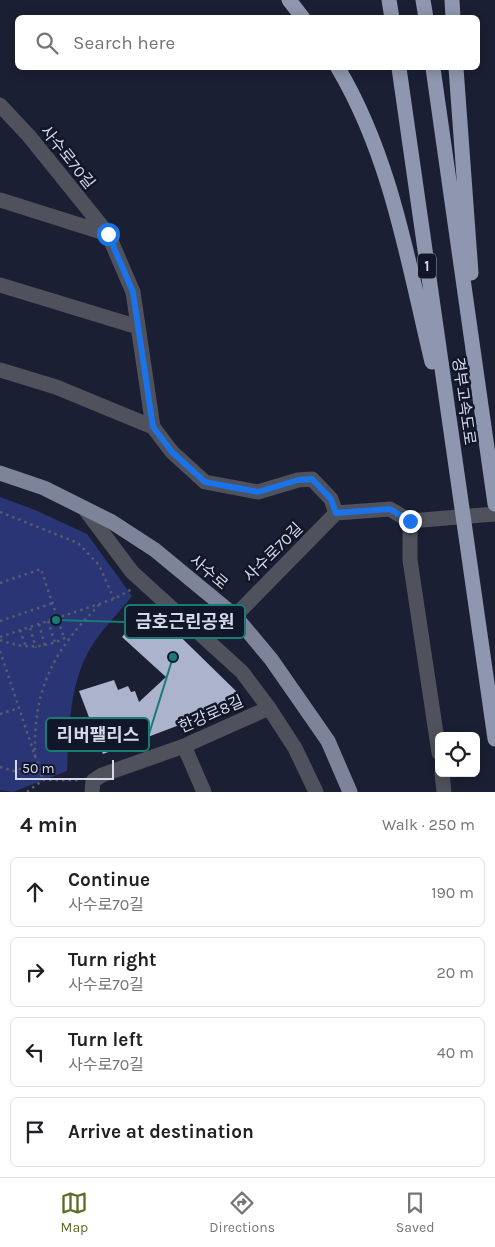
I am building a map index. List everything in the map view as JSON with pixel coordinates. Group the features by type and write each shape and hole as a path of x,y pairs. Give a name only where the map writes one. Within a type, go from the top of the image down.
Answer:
{"highway":[{"path":"289,0 302,15"},
{"path":"389,0 392,15"},
{"path":"424,0 426,15"},
{"path":"452,0 453,15"},
{"path":"339,70 371,134 387,179 455,459"},
{"name":"경부고속도로","path":"399,70 495,739"},
{"name":"경부고속도로","path":"433,70 495,504"},
{"path":"456,70 482,409"}],"main road":[{"name":"사수로","path":"0,473 44,488 112,522 155,550 234,616 271,659 328,741 350,792"}],"street":[{"name":"사수로70길","path":"0,105 29,136 108,234 133,292 153,427 172,452 205,482 258,492 298,480 312,479 331,499 336,513 234,616"},
{"path":"0,200 108,234"},
{"path":"0,285 138,327"},
{"path":"0,370 56,387 153,427"},
{"path":"84,508 132,572 242,672 269,708 295,748 316,792"},
{"path":"336,513 390,509 410,521 495,514"},
{"path":"410,521 410,560 436,732"},
{"name":"한강로8길","path":"93,786 102,775 184,746 269,708"},
{"path":"184,746 204,792"},
{"path":"442,777 444,792"}],"path":[{"path":"0,512 78,543 99,565 114,599"},
{"path":"0,583 40,569 64,638"},
{"path":"0,638 114,599 137,586"},
{"path":"0,621 53,603"},
{"path":"35,757 35,727 40,701 53,663 72,634 100,603"},
{"path":"48,621 55,643"},
{"path":"39,624 45,646"},
{"path":"30,627 36,648"},
{"path":"20,630 26,647"},
{"path":"0,638 26,647 36,648 55,643 72,634"},
{"path":"0,651 2,663 43,780"},
{"path":"0,714 19,708"},
{"path":"0,767 14,771 38,763"},
{"path":"27,792 43,780 93,786"}],"shaded area":[{"path":"0,497 35,510 87,534 132,596 93,644 79,674 72,706 67,771 13,792 0,790"}],"building":[{"path":"149,606 236,691 232,705 103,754 79,691 114,680 118,690 128,686 131,692 135,691 139,702 166,677 122,637"}],"place":[{"name":"금호근린공원","path":"56,620"},
{"name":"리버팰리스","path":"173,657"}],"route":[{"path":"108,234 133,292 153,427 172,452 205,482 258,492 298,480 312,479 331,499 336,513 390,509 410,521"}]}
